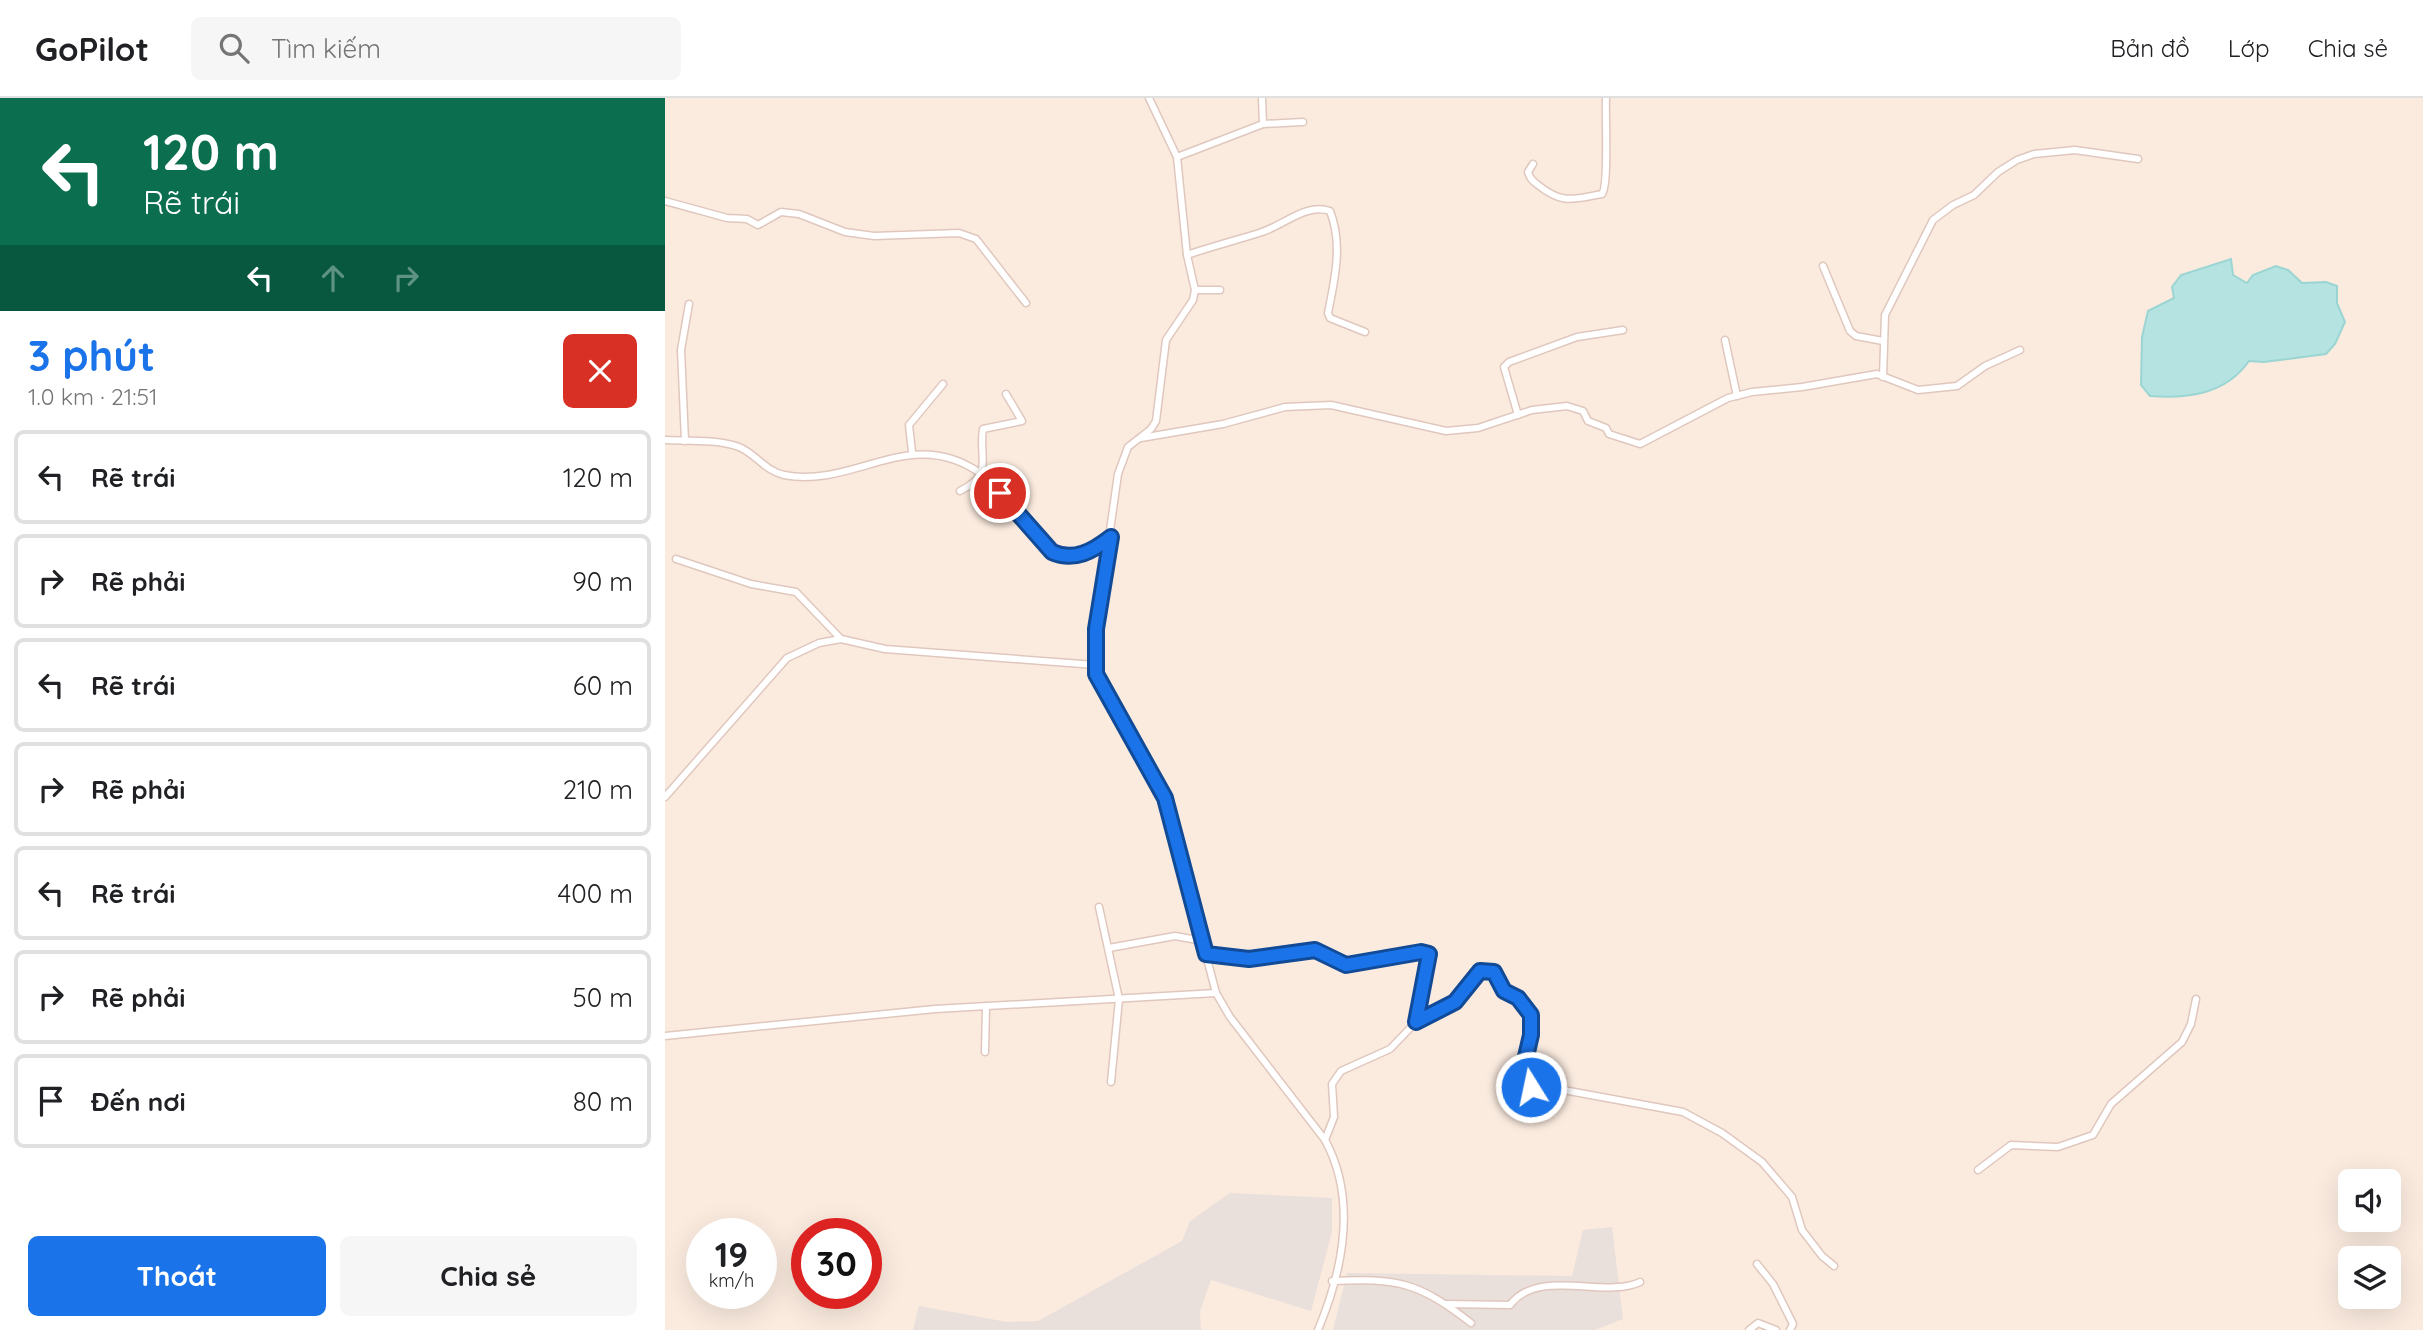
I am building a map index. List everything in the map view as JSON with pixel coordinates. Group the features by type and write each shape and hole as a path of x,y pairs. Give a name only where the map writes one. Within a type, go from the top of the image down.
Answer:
{"street":[{"path":"1149,98 1177,157 1187,255 1195,290 1193,300 1166,340 1156,421 1128,447 1118,474 1096,629 1096,674 1165,798 1216,993 1230,1017 1325,1140 1336,1161 1344,1197 1344,1231 1318,1330"},
{"path":"1262,98 1263,124"},
{"path":"1532,164 1528,172 1529,178 1553,197 1565,201 1602,194 1607,186 1604,136 1607,98"},
{"path":"1177,157 1263,124 1303,122"},
{"path":"1884,377 1885,315 1933,220 1953,205 1974,195 1998,172 2017,160 2058,149 2138,159"},
{"path":"665,201 727,218 747,219 758,225 781,212 799,214 845,232 874,236 959,233 976,239 1026,303"},
{"path":"1187,255 1260,233 1290,217 1322,208 1330,211 1338,236 1336,272 1328,313 1330,318 1365,332"},
{"path":"1823,266 1850,331 1856,336 1883,341"},
{"path":"1195,290 1220,290"},
{"path":"685,441 681,350 689,304"},
{"path":"1518,415 1504,366 1577,337 1623,330"},
{"path":"1725,340 1737,396"},
{"path":"1140,438 1223,424 1285,407 1331,405 1446,431 1478,428 1518,415 1567,406 1583,411 1588,421 1606,428 1609,434 1640,444 1680,421 1737,396 1877,374 1918,390 1957,386 1985,366 2020,351"},
{"path":"912,452 909,425 943,384"},
{"path":"960,491 979,479 985,457 983,429 1022,421 1006,394"},
{"path":"665,440 737,446 767,468 783,475 837,472 912,452 960,462 980,473 1052,552 1062,557 1091,553 1111,537"},
{"path":"676,559 751,584 796,592 841,639"},
{"path":"665,797 712,748 760,686 787,658 819,643 841,639 885,649 1095,665"},
{"path":"1098,906 1119,999 1111,1082"},
{"path":"1109,948 1175,936 1203,941"},
{"path":"1206,954 1249,959 1315,950 1346,965 1421,952 1429,954 1416,1022"},
{"path":"1325,1140 1334,1117 1332,1084 1341,1071 1389,1049 1416,1022 1455,1002 1480,971 1494,972 1504,991 1518,998 1531,1015 1531,1035 1521,1078 1531,1087 1558,1088 1683,1112 1722,1133 1762,1162 1791,1197 1802,1230 1822,1256 1834,1266"},
{"path":"665,1035 797,1024 842,1016 1216,993"},
{"path":"1978,1170 2011,1145 2058,1147 2093,1135 2111,1104 2182,1042 2191,1024 2196,999"},
{"path":"985,1052 986,1006"},
{"path":"1757,1265 1783,1301 1793,1324 1790,1330"},
{"path":"1332,1281 1372,1279 1406,1283 1446,1304 1471,1323"},
{"path":"1446,1304 1510,1305 1516,1296 1536,1289 1581,1284 1629,1287 1640,1282"},
{"path":"1749,1330 1758,1323 1776,1330"}],"shaded area":[{"path":"1230,1193 1332,1198 1332,1232 1311,1311 1211,1280 1200,1311 1201,1330 913,1330 919,1306 1007,1322 1038,1321 1182,1241 1190,1221"},
{"path":"1612,1227 1623,1319 1595,1330 1333,1330 1347,1273 1572,1276 1583,1230"}],"water":[{"path":"2231,259 2233,275 2247,283 2253,275 2276,266 2288,270 2302,283 2326,282 2337,286 2337,303 2345,322 2335,344 2326,354 2264,362 2249,361 2229,381 2205,392 2150,396 2141,385 2142,337 2148,311 2174,298 2172,287 2181,275"}],"route":[{"path":"1000,493 1052,552 1062,557 1091,553 1111,537 1096,629 1096,674 1165,798 1206,954 1249,959 1315,950 1346,965 1421,952 1429,954 1416,1022 1455,1002 1480,971 1494,972 1504,991 1518,998 1531,1015 1531,1035 1521,1078 1531,1087"}]}
